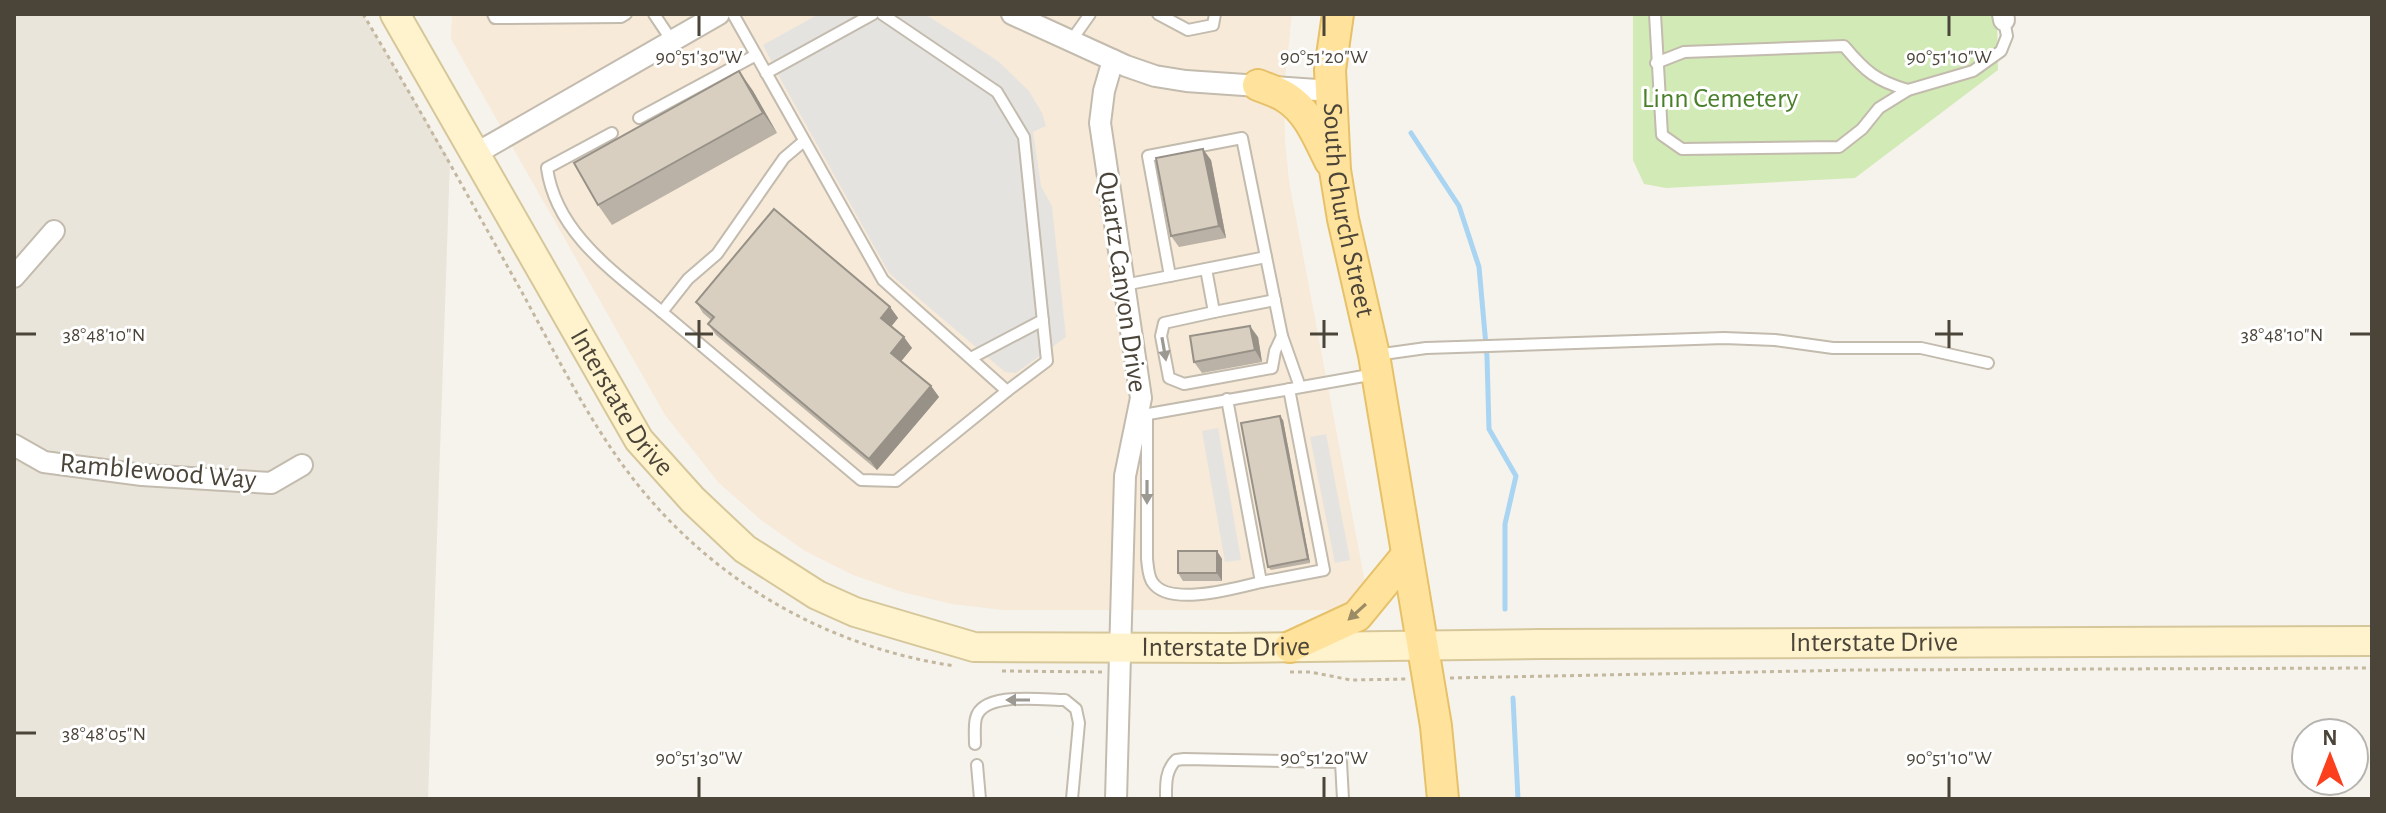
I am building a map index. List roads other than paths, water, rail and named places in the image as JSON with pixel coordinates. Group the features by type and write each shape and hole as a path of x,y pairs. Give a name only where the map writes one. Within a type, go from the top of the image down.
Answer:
{"main road":[{"name":"Interstate Drive","path":"395,14 639,440 693,500 745,549 817,595 855,612 974,647 1120,660 1285,659 1423,645 2372,641"},
{"name":"South Church Street","path":"1338,14 1330,70 1335,170 1376,364 1441,759 1443,799"},
{"path":"1258,85 1287,97 1300,110 1314,129 1335,170"},
{"path":"1285,659 1357,616 1407,555"}],"street":[{"path":"475,154 719,14"},
{"path":"1012,14 1155,76 1332,91"},
{"name":"Quartz Canyon Drive","path":"1113,60 1104,91 1100,123 1142,415 1125,476 1116,799"},
{"path":"14,277 54,231"},
{"name":"Ramblewood Way","path":"14,445 44,462 142,475 271,483 302,465"}],"lane":[{"path":"493,14 495,18 621,17 626,14"},
{"path":"654,14 672,41"},
{"path":"733,14 883,280 1007,391"},
{"path":"766,73 873,14"},
{"path":"612,133 547,168 550,189 574,233 662,312 861,480 896,481 1047,361 1024,137 997,92 882,14"},
{"path":"1071,41 1090,14"},
{"path":"1158,14 1188,30 1213,25 1215,14"},
{"path":"1655,14 1662,135 1682,149 1839,147 1862,129 1879,108 1908,90 1973,71 2001,51 2007,36 2004,17"},
{"path":"1656,63 1684,52 1844,46 1867,72 1886,84 1908,90"},
{"path":"639,118 756,55"},
{"path":"1170,276 1148,156 1242,138 1294,388 1324,570 1223,591 1164,593 1151,581 1147,559 1142,415 1294,388 1426,348 1724,338 1775,340 1833,348 1921,348 1988,363"},
{"path":"662,312 688,279 717,254 784,158 804,141"},
{"path":"1124,285 1266,257"},
{"path":"1206,269 1214,312"},
{"path":"1275,300 1164,323 1161,336 1169,378 1184,384 1272,368 1282,336"},
{"path":"971,358 1043,320"},
{"path":"1227,399 1261,582"},
{"path":"975,744 975,718 980,709 994,700 1065,700 1076,709 1079,723 1072,799"},
{"path":"1166,799 1167,777 1176,760 1341,762 1343,799"},
{"path":"977,765 980,799"}],"waterway":[{"path":"1411,133 1459,206 1479,267 1487,357 1489,429 1516,476 1505,524 1505,609"},
{"path":"1513,698 1518,799"}],"park label":[{"name":"Linn Cemetery","path":"1720,99"}]}
